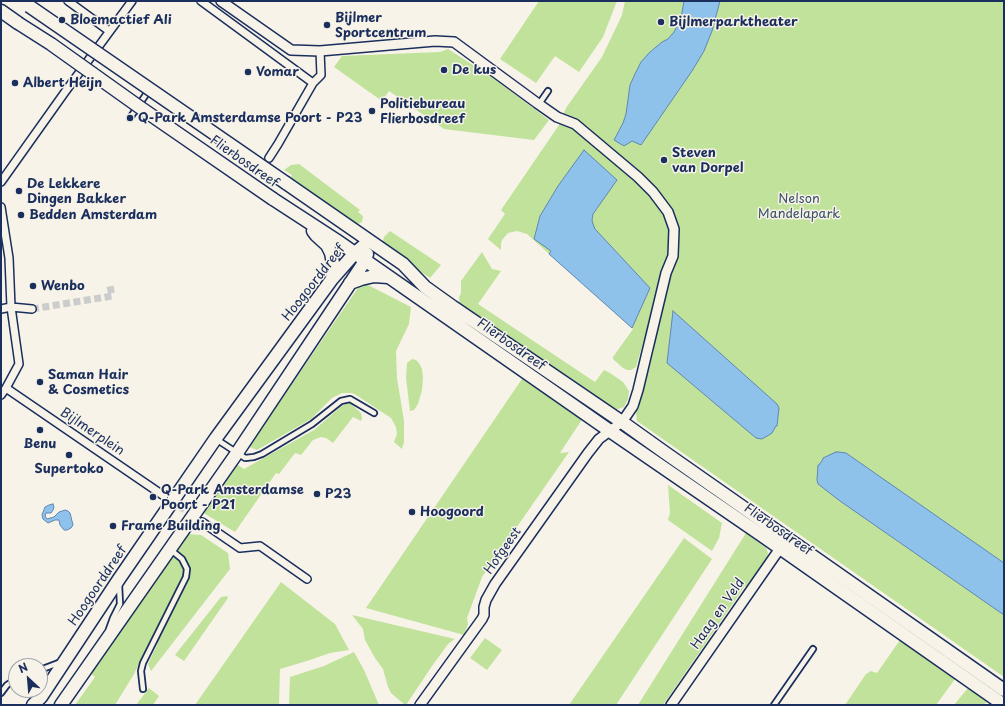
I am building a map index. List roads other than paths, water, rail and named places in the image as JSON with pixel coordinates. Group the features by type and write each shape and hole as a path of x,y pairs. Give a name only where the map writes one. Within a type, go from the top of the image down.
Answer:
{"street":[{"path":"68,1 109,31"},
{"path":"1,182 132,1"},
{"path":"201,1 313,83"},
{"path":"221,1 291,50 320,51 436,40 454,42 538,104 557,116 574,124 638,177 653,192 668,212 674,229 673,256 666,273 638,390 633,406 622,422"},
{"name":"Flierbosdreef","path":"25,4 403,264 425,287 739,504 764,529 780,548 996,689"},
{"name":"Flierbosdreef","path":"1,11 51,44 306,222 336,240 354,254 731,514 787,538 996,689 1004,705"},
{"path":"269,158 313,83 321,75 320,51"},
{"path":"1,207 9,258 11,307 19,364 1,395"},
{"path":"306,222 316,235 327,245 331,253 333,263 332,279"},
{"name":"Hoogoorddreef","path":"33,704 41,697 119,579 216,438 332,279 354,254 369,241"},
{"name":"Hoogoorddreef","path":"60,705 237,453 365,261 369,241"},
{"path":"350,283 374,276 388,277"},
{"path":"1,308 11,307 32,309"},
{"name":"Bijlmerplein","path":"6,388 164,496"},
{"name":"Hofgeest","path":"420,705 482,619 486,600 495,584 592,448 599,439 622,422"},
{"path":"202,522 240,548 260,546 307,579"},
{"name":"Haag en Veld","path":"671,705 787,538"}],"lane":[{"path":"130,118 150,89"},
{"path":"538,104 548,91"},
{"path":"216,438 245,458 254,457 262,454 312,424 341,401 350,399 374,413"},
{"path":"143,689 141,671 143,663 186,577 186,569 182,559 170,550"},
{"path":"106,640 113,618 120,604 119,579"},
{"path":"774,705 813,649"},
{"path":"48,667 64,661"},
{"path":"1,693 8,684"}],"water":[{"path":"684,1 720,1 712,31 704,51 641,145 632,141 624,146 614,140 626,114 630,85 641,62 649,53 668,39 674,32 681,18"},
{"path":"584,150 617,180 593,214 592,220 595,229 650,288 632,328 549,254 551,251 534,239 540,216 558,186"},
{"path":"673,311 777,404 779,408 777,426 772,433 762,439 756,438 667,363"},
{"path":"836,452 846,453 1004,563 1004,615 840,501 818,484 818,465 823,458"},
{"path":"53,504 54,507 51,513 46,513 45,516 47,519 54,517 59,512 65,510 68,511 70,513 73,525 71,528 64,530 60,525 59,520 48,523 43,519 42,515 45,507"}],"tunnel":[{"path":"32,309 112,296 110,286"},
{"path":"170,500 202,522"}],"place":[{"name":"Bloemactief Ali","path":"62,20"},
{"name":"Bijlmerparktheater","path":"661,22"},
{"name":"Bijlmer Sportcentrum","path":"327,25"},
{"name":"De kus","path":"444,70"},
{"name":"Vomar","path":"248,72"},
{"name":"Albert Heijn","path":"15,83"},
{"name":"Politiebureau Flierbosdreef","path":"372,111"},
{"name":"Q-Park Amsterdamse Poort - P23","path":"130,118"},
{"name":"Steven van Dorpel","path":"664,160"},
{"name":"De Lekkere Dingen Bakker","path":"19,191"},
{"name":"Bedden Amsterdam","path":"21,215"},
{"name":"Wenbo","path":"33,286"},
{"name":"Saman Hair & Cosmetics","path":"40,382"},
{"name":"Benu","path":"40,430"},
{"name":"Supertoko","path":"69,455"},
{"name":"P23","path":"317,494"},
{"name":"Q-Park Amsterdamse Poort - P21","path":"153,497"},
{"name":"Hoogoord","path":"412,512"},
{"name":"Frame Building","path":"113,526"}],"park label":[{"name":"Nelson Mandelapark","path":"799,206"}]}
